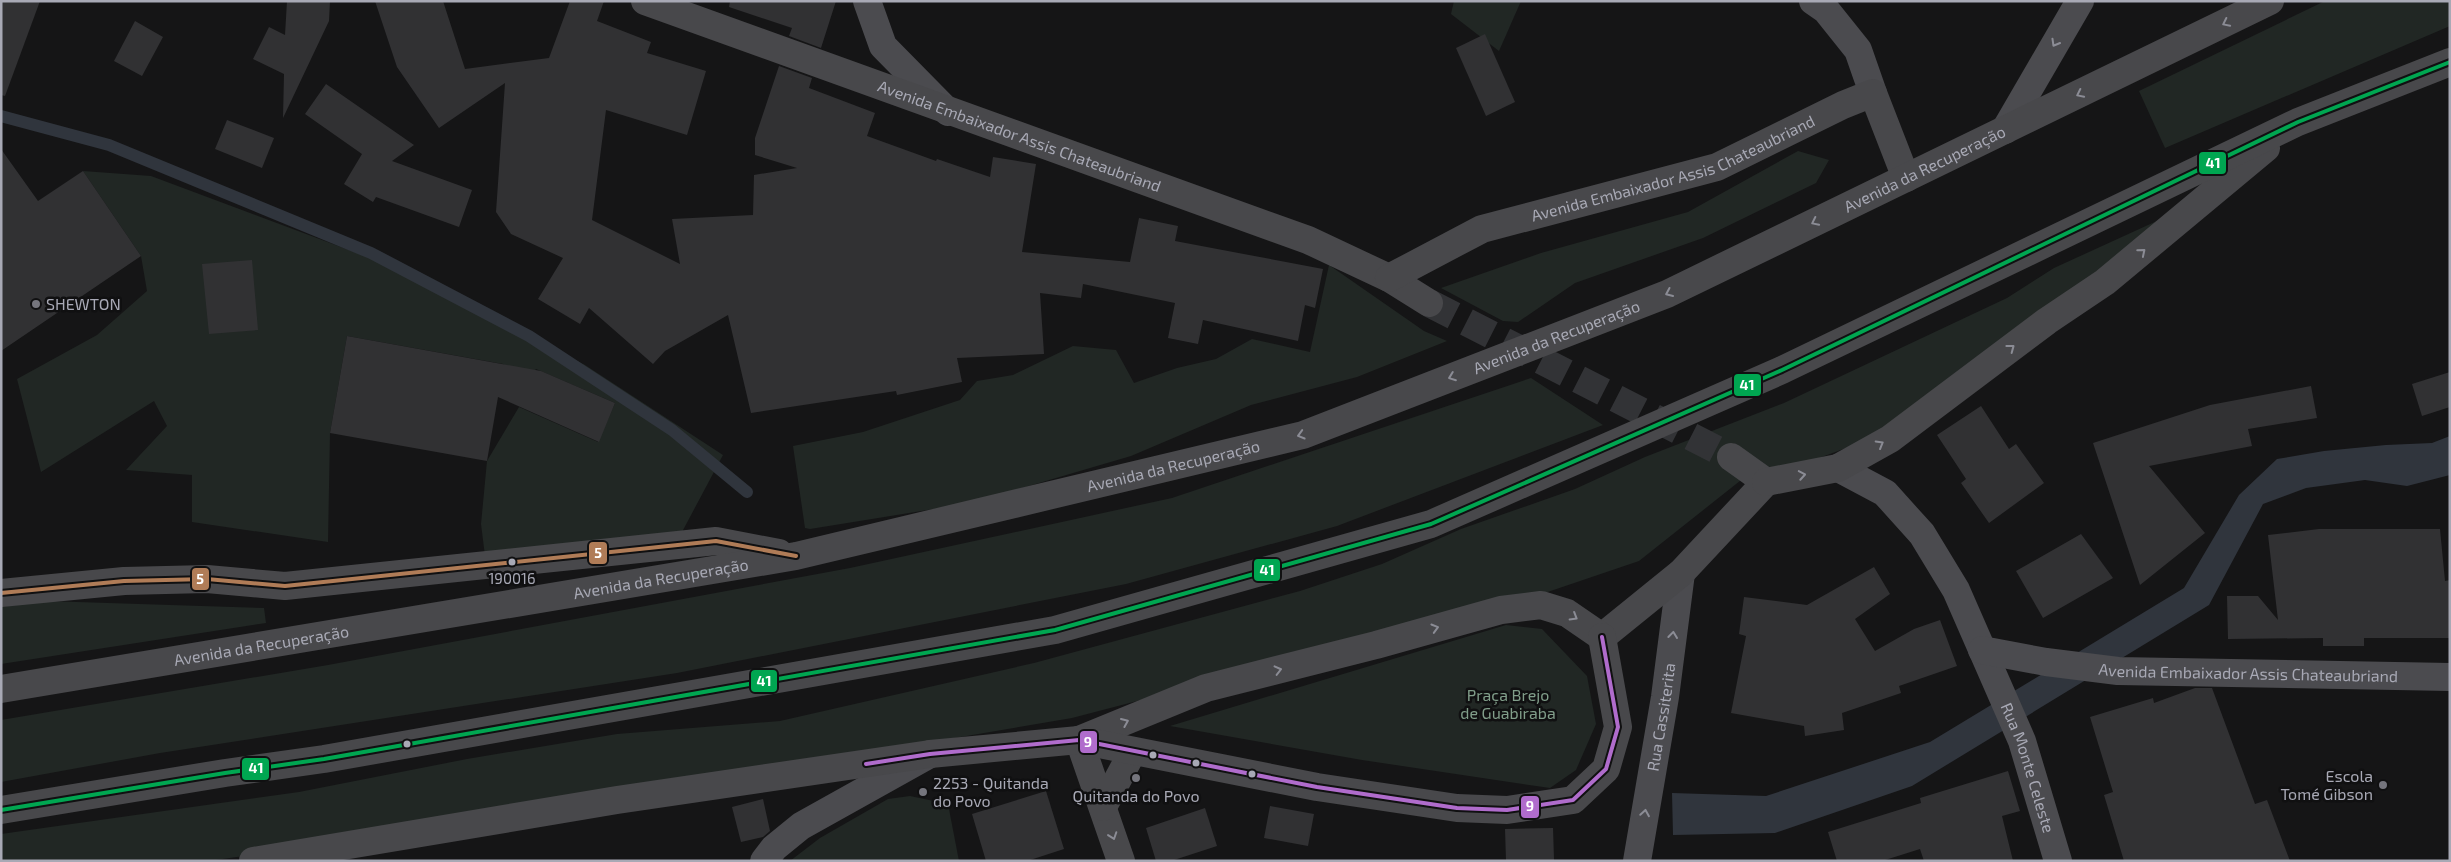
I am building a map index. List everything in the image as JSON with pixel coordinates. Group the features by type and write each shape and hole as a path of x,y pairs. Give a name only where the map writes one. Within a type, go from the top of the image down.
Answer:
{"main road":[{"name":"Avenida Embaixador Assis Chateaubriand","path":"645,1 948,112 1308,240 1389,278 1429,303"},
{"name":"Avenida da Recuperação","path":"1,689 796,556 1303,435 1667,294 2270,1"},
{"path":"1,810 225,773 324,760 1055,630 1431,524 1782,370 2298,122 2450,62"},
{"name":"Avenida Embaixador Assis Chateaubriand","path":"1389,278 1482,229 1717,167 1843,105 1873,93"},
{"path":"1873,93 1906,178"},
{"path":"1602,637 1681,573 1766,482 1838,468 1890,439 2047,321 2105,282 2298,122"},
{"path":"1731,457 1766,482"},
{"path":"1,593 124,581 179,579 207,579 285,586 716,541 796,556"},
{"path":"260,860 617,800 930,754 1080,740 1317,787 1458,808 1508,810 1573,800 1606,769 1618,727 1602,637 1567,613 1542,605 1501,610 1376,645 1206,688 1080,740"},
{"path":"1080,740 1121,861"},
{"path":"1103,807 1133,750"}],"street":[{"path":"867,1 883,46 948,112"},
{"path":"1813,1 1826,10 1858,50 1873,93"},
{"path":"2005,130 2080,1"},
{"path":"1838,468 1885,493 1922,534 1956,590 1982,650"},
{"name":"Rua Cassiterita","path":"1637,861 1665,697 1681,573"},
{"name":"Avenida Embaixador Assis Chateaubriand","path":"1982,650 2046,662 2118,671 2450,677"},
{"name":"Rua Monte Celeste","path":"1982,650 1996,677 2022,740 2058,861"},
{"path":"764,861 774,848 802,826 930,754"}],"green space":[{"path":"1454,1 1521,1 1499,51 1451,14"},
{"path":"2325,1 2450,1 2450,26 2165,148 2139,91"},
{"path":"1798,151 1829,160 1816,183 1703,238 1575,283 1518,322 1503,321 1441,288 1541,253 1688,212"},
{"path":"83,171 151,176 397,268 585,365 723,455 682,532 485,556 481,524 487,461 519,407 598,442 615,403 536,369 528,381 503,364 347,336 330,433 328,542 192,522 192,475 126,470 167,426 154,401 41,472 17,379 97,335 147,291 141,256"},
{"path":"2159,220 2100,273 1887,433 1789,469 1755,469 1639,561 1527,599 1072,718 340,842 209,861 1,861 1,834 299,792 467,759 617,734 780,721 1034,663 1300,591 1382,564 1461,529 1575,489 1645,457 1784,403 2007,298 2054,268"},
{"path":"1329,265 1424,331 1447,341 1357,377 1251,405 1131,456 971,503 810,529 805,528 793,446 863,432 960,400 977,381 1013,375 1073,346 1116,350 1134,383 1177,368 1216,359 1252,339 1310,352"},
{"path":"1531,378 1603,425 1337,526 1126,584 677,673 160,753 1,782 1,720 328,665 850,568 1172,498"},
{"path":"46,601 264,608 266,623 1,664 1,607"},
{"name":"Praça Brejo de Guabiraba","path":"1506,625 1542,629 1587,676 1596,724 1576,770 1550,788 1362,760 1170,726"},
{"path":"910,796 948,804 959,861 790,861 820,838 888,799"}],"shaded area":[{"path":"2450,436 2450,475 2407,486 2365,480 2306,488 2263,504 2209,605 1912,786 1775,833 1673,835 1672,793 1766,796 1930,742 2184,588 2239,495 2277,459 2324,451 2432,443"}],"building":[{"path":"1,1 40,1 5,96 1,95"},
{"path":"287,1 330,1 329,21 283,118 284,74 253,59 269,27 285,35"},
{"path":"375,1 443,1 465,69 549,58 570,1 604,1 597,21 651,42 647,53 706,71 687,135 606,110 592,220 680,264 672,219 753,215 754,175 797,168 755,155 755,138 779,66 812,78 809,88 875,113 867,136 936,161 937,159 990,177 993,157 1036,164 1022,252 1130,262 1139,218 1178,226 1175,241 1323,269 1315,308 1305,305 1298,341 1203,320 1198,344 1168,338 1175,303 1083,284 1081,298 1040,293 1044,354 957,358 962,382 897,395 896,391 751,413 728,315 665,351 653,364 589,308 580,324 538,299 563,258 511,234 496,212 505,83 439,128 397,67"},
{"path":"730,1 836,1 821,48 789,36 792,28 729,7"},
{"path":"135,21 163,37 142,76 114,61"},
{"path":"1485,34 1515,102 1486,116 1456,48"},
{"path":"326,84 414,145 392,161 472,190 459,227 376,197 373,202 344,184 362,154 305,114"},
{"path":"227,120 274,138 262,168 215,149"},
{"name":"SHEWTON","path":"1,149 38,201 83,171 141,256 1,351"},
{"path":"252,260 258,330 209,334 202,264"},
{"path":"347,336 541,371 615,403 599,442 498,397 487,461 330,433"},
{"path":"2450,372 2450,407 2422,416 2412,384"},
{"path":"2311,386 2317,418 2248,429 2252,446 2149,466 2205,533 2140,585 2093,443 2210,405"},
{"path":"1981,406 2009,449 2016,444 2044,483 1989,523 1961,483 1966,479 1937,435"},
{"path":"2319,529 2440,529 2445,581 2450,580 2450,638 2364,638 2364,646 2323,646 2323,638 2228,639 2227,596 2258,596 2278,620 2268,535"},
{"path":"2081,534 2113,578 2043,618 2016,571"},
{"path":"1874,567 1890,594 1855,619 1875,651 1914,629 1940,620 1957,666 1899,686 1901,693 1842,713 1844,730 1805,736 1804,726 1731,713 1746,636 1739,634 1744,597 1807,605"},
{"path":"2195,688 2212,688 2255,804 2267,800 2290,861 2124,861 2104,795 2113,792 2090,717 2153,698 2154,703"},
{"path":"2008,771 2020,811 2002,816 2013,861 1924,861 1920,849 1882,861 1837,861 1828,832 1921,803 1920,798"},
{"path":"1046,791 1064,849 1027,861 986,861 972,814"},
{"path":"763,799 770,831 763,837 741,842 732,807"},
{"path":"1270,806 1314,814 1308,846 1264,838"},
{"path":"1205,808 1217,846 1171,861 1156,861 1146,828"},
{"path":"1553,828 1554,860 1506,860 1505,829"}],"waterway":[{"path":"1,116 109,145 371,253 529,336 672,430 747,492"}],"tunnel":[{"path":"1429,303 1731,457"}],"transit line":[{"name":"41","path":"1,810 225,773 324,759 1055,630 1431,524 1782,370 2298,122 2450,62"},
{"name":"5","path":"1,593 124,581 207,579 285,586 716,541 796,556"},
{"name":"9","path":"866,764 930,754 1079,740 1317,787 1457,808 1507,810 1573,800 1606,769 1618,727 1602,637"}],"place":[{"name":"SHEWTON","path":"36,304"},
{"name":"190016","path":"512,562"},
{"name":"Quitanda do Povo","path":"1136,778"},
{"name":"Escola Tomé Gibson","path":"2383,785"},
{"name":"2253 - Quitanda do Povo","path":"923,792"}]}
